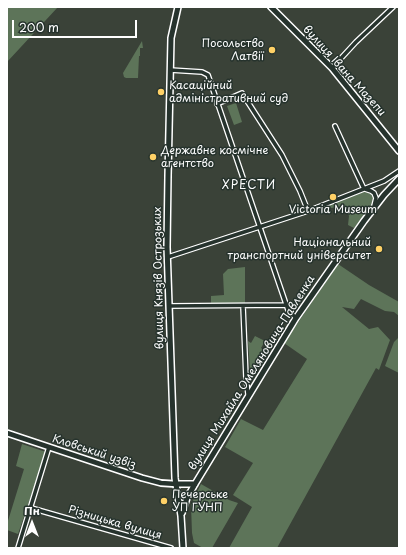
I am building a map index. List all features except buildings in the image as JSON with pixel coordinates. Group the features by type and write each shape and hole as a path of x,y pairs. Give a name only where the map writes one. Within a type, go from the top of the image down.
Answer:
{"main road":[{"name":"вулиця Князів Острозьких","path":"178,7 172,34 170,70 168,257 175,478 181,516 183,548"},
{"name":"вулиця Івана Мазепи","path":"271,7 332,68 399,150"},
{"name":"вулиця Михайла Омеляновича-Павленка","path":"181,516 187,498 195,484 248,394 296,318 374,209 393,184 399,180"},
{"name":"вулиця Михайла Омеляновича-Павленка","path":"176,484 195,484"}],"street":[{"path":"332,68 356,42 393,7"},
{"path":"170,70 202,72 208,75 286,305 291,314 296,318"},
{"path":"217,104 242,93 282,155 308,211"},
{"path":"335,126 364,189 374,193 376,198 374,209"},
{"path":"168,257 308,211 384,181 399,171"},
{"path":"169,306 286,305"},
{"path":"243,306 248,394"},
{"name":"Кловський узвіз","path":"7,434 161,483 176,484"},
{"path":"18,548 50,447"},
{"name":"Різницька вулиця","path":"31,508 171,548"}],"green space":[{"path":"7,7 58,7 7,62"},
{"path":"142,41 143,48 140,48 138,78 126,78 124,77 123,73"},
{"path":"236,103 242,122 234,125 227,106"},
{"path":"362,192 368,192 373,195 375,201 371,209 354,228 348,225 349,216 347,211 341,207 325,210 323,208"},
{"path":"338,264 369,285 399,302 399,316 394,312 385,311 361,299 354,309 342,307 369,329 378,327 390,340 379,370 376,368 277,548 229,548 252,507 233,495 253,463 225,447 241,419 263,430 307,359 284,343"},
{"path":"245,267 245,303 211,303 211,296 224,295 223,274 228,269"},
{"path":"255,336 265,341 261,348 264,350 252,370 250,369 248,341 251,343"},
{"path":"399,337 399,373 385,366 394,342"},
{"path":"22,444 46,452 18,534 7,530 7,524 24,469 16,466"},
{"path":"201,484 229,500 238,503 212,548 203,548 194,543 192,533 191,505"}],"place":[{"name":"Посольство Латвії","path":"272,50"},
{"name":"Касаційний адміністративний суд","path":"161,92"},
{"name":"Державне космічне агентство","path":"153,157"},
{"name":"Victoria Museum","path":"333,197"},
{"name":"Національний транспортний університет","path":"379,249"},
{"name":"Печерське УП ГУНП","path":"164,501"}],"district":[{"name":"ХРЕСТИ","path":"249,186"}]}
